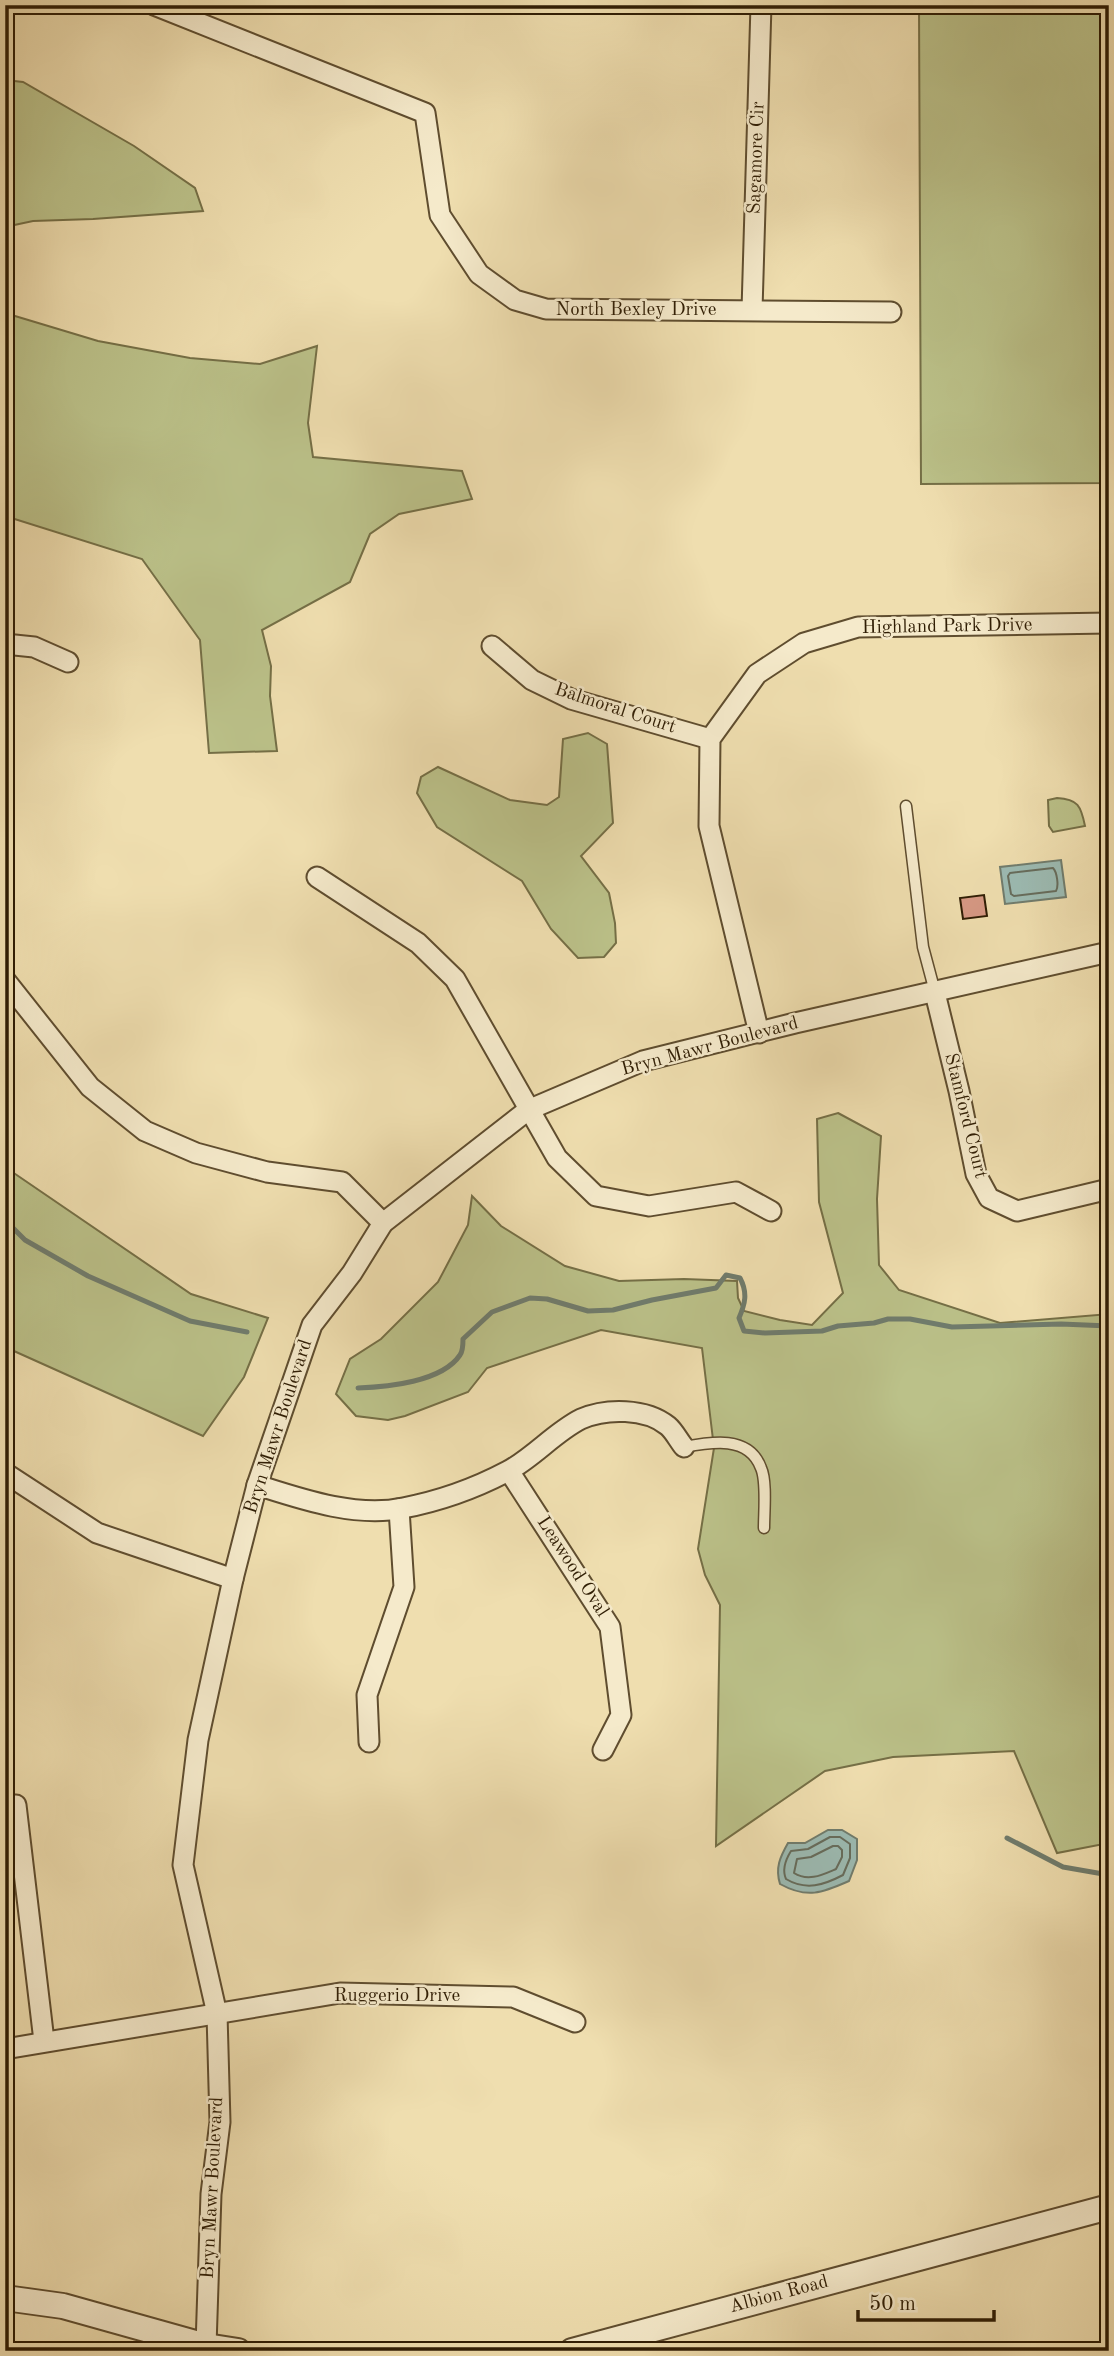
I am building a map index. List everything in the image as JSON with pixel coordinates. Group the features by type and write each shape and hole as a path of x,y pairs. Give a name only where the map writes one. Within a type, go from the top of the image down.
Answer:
{"street":[{"name":"North Bexley Drive","path":"154,5 425,113 440,215 479,274 515,300 547,309 891,312"},
{"name":"Sagamore Cir","path":"752,310 761,5"},
{"name":"Highland Park Drive","path":"710,739 757,674 804,643 858,627 1109,623"},
{"path":"5,644 34,647 68,662"},
{"name":"Balmoral Court","path":"492,646 532,680 571,699 710,739"},
{"path":"710,739 709,825 760,1033"},
{"path":"317,877 418,943 455,979 557,1158 596,1196 649,1206 736,1192 771,1211"},
{"name":"Bryn Mawr Boulevard","path":"206,2346 211,2194 220,2122 217,2014 183,1865 198,1740 233,1579 257,1485 312,1325 352,1273 383,1223 528,1110 643,1061 1109,952"},
{"path":"5,980 90,1087 145,1131 196,1153 255,1169 342,1182 383,1223"},
{"name":"Stamford Court","path":"935,993 976,1174 989,1198 1017,1211 1109,1188"},
{"path":"257,1485 324,1505 358,1509 399,1509 454,1496 509,1471 582,1419 614,1410 647,1415 668,1426 684,1447"},
{"name":"Leawood Oval","path":"509,1471 610,1627 621,1715 603,1750"},
{"path":"5,1473 97,1533 233,1579"},
{"path":"369,1742 367,1695 404,1587 399,1509"},
{"path":"16,1805 44,2041"},
{"name":"Ruggerio Drive","path":"5,2049 340,1993 513,1997 575,2022"},
{"name":"Albion Road","path":"572,2351 1109,2207"},
{"path":"5,2298 63,2306 206,2346 238,2351"}],"lane":[{"path":"906,806 923,947 935,993"},
{"path":"684,1447 735,1443 754,1454 762,1469 764,1528"}],"green space":[{"path":"919,5 1109,5 1109,483 921,484"},
{"path":"5,80 23,82 134,146 195,188 203,211 33,221 5,227"},
{"path":"5,313 98,341 190,358 260,364 317,346 308,423 313,457 462,471 472,499 399,514 370,534 350,582 262,630 271,666 270,696 277,751 209,753 200,640 142,559 5,516"},
{"path":"588,733 607,744 613,823 581,856 609,893 616,943 604,957 578,958 551,929 522,881 437,827 417,793 421,777 438,767 510,800 547,805 559,797 563,739"},
{"path":"1048,800 1070,800 1077,805 1085,826 1053,832 1049,826"},
{"path":"838,1113 881,1136 877,1199 879,1265 899,1290 1000,1323 1109,1314 1109,1843 1057,1853 1014,1751 893,1757 825,1771 716,1846 720,1605 705,1575 698,1549 714,1448 702,1348 601,1330 487,1368 468,1392 388,1420 356,1416 336,1394 350,1359 381,1339 438,1282 468,1225 472,1196 501,1226 565,1266 619,1281 737,1281 738,1298 744,1311 812,1325 843,1293 819,1202 817,1119"},
{"path":"5,1167 191,1294 268,1318 244,1377 203,1436 5,1347"}],"water":[{"path":"1061,860 1066,897 1005,904 1000,867"},
{"path":"828,1830 842,1830 857,1839 857,1860 849,1881 814,1893 798,1892 780,1884 779,1863 788,1843 805,1843"}],"building":[{"path":"984,895 987,916 963,919 960,898"}],"waterway":[{"path":"5,1220 25,1240 88,1276 190,1321 247,1332"},
{"path":"358,1388 413,1381 441,1371 460,1355 463,1339 492,1312 530,1298 547,1299 588,1311 613,1310 716,1288 726,1275 740,1278 744,1289 745,1298 739,1318 744,1331 822,1331 888,1319 910,1319 952,1327 1061,1324 1109,1326"},
{"path":"1007,1838 1063,1867 1109,1875"}]}
